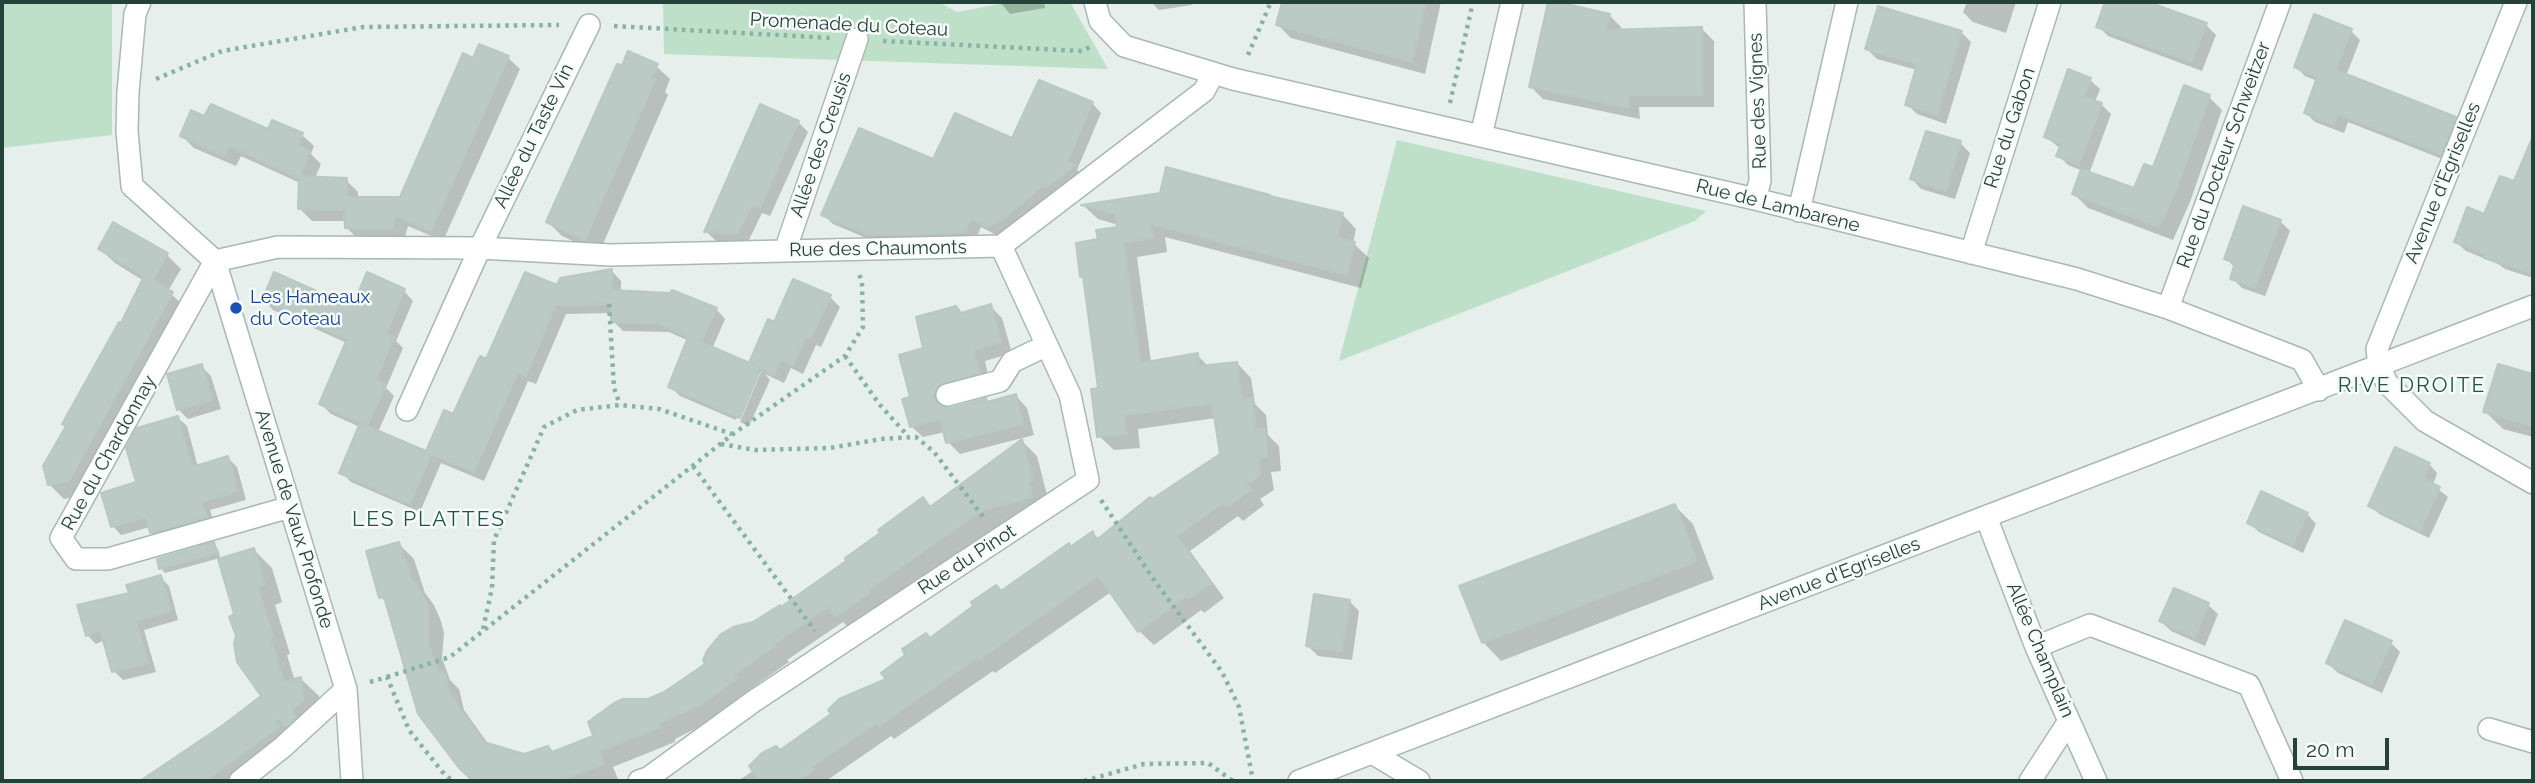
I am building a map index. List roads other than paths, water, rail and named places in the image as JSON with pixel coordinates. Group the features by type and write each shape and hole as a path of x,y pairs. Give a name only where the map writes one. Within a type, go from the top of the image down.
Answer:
{"street":[{"path":"140,2 135,14 128,92 127,131 132,186 215,261"},
{"name":"Rue de Lambarene","path":"1095,2 1100,21 1124,46 1223,76 1755,200 2077,279 2168,308 2302,360 2319,390"},
{"path":"1481,136 1513,2"},
{"name":"Rue des Vignes","path":"1755,2 1760,181 1755,200"},
{"path":"1799,211 1847,2"},
{"name":"Rue du Gabon","path":"1971,253 2050,2"},
{"name":"Rue du Docteur Schweitzer","path":"2168,308 2280,2"},
{"name":"Avenue d'Egriselles","path":"2379,366 2376,349 2516,2"},
{"name":"Allée du Taste Vin","path":"480,248 589,25"},
{"name":"Allée des Creusis","path":"785,251 857,39"},
{"path":"947,395 1000,381 1012,362 1047,345 1001,246 1223,76"},
{"name":"Rue des Chaumonts","path":"215,261 278,247 480,248 611,254 1001,246"},
{"path":"407,410 480,248"},
{"name":"Avenue de Vaux Profonde","path":"215,261 346,690 352,781"},
{"name":"Rue du Chardonnay","path":"215,261 61,538 76,559 108,559 290,507"},
{"name":"Avenue d'Egriselles","path":"1299,781 2533,306"},
{"name":"Rue du Pinot","path":"639,781 648,778 754,701 1088,480 1070,395 1047,345"},
{"path":"2379,366 2387,383 2426,421 2533,483"},
{"name":"Allée Champlain","path":"1986,517 2036,647 2096,781"},
{"path":"2036,647 2090,625 2249,685 2292,781"},
{"path":"240,781 283,747 346,690"},
{"path":"2030,781 2069,721"},
{"path":"2489,729 2533,742"},
{"path":"1372,753 1419,781"}],"place":[{"name":"Les Hameaux du Coteau","path":"236,308"}],"district":[{"name":"RIVE DROITE","path":"2412,386"},
{"name":"LES PLATTES","path":"429,520"}]}
